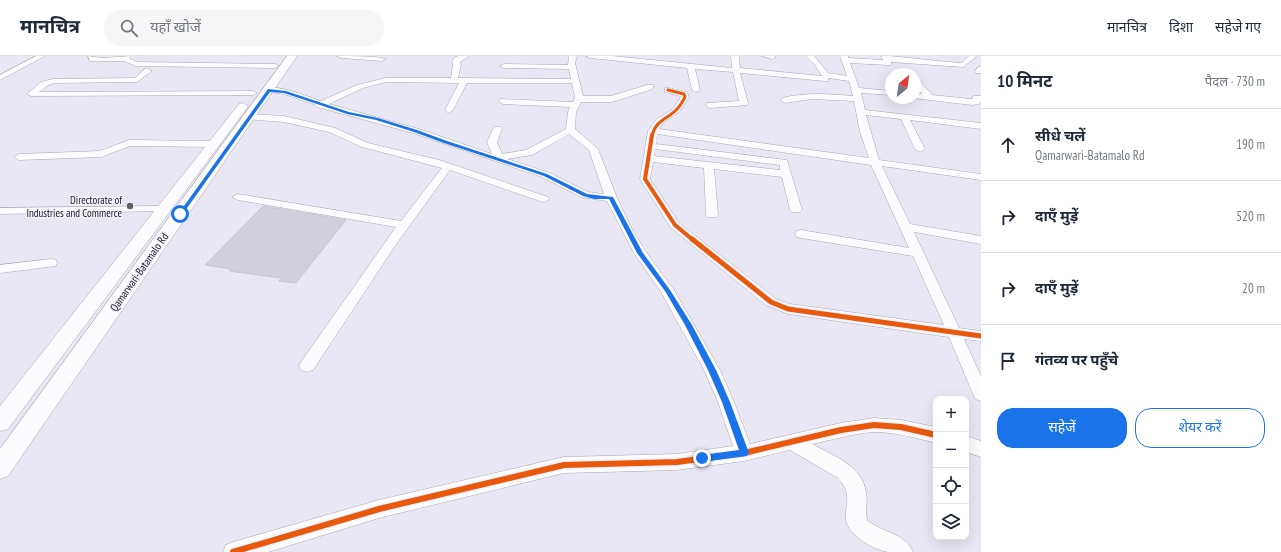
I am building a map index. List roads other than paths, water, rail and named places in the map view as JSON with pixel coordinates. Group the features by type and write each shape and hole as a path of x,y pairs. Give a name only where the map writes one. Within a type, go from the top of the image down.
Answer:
{"main road":[{"name":"Qamarwari-Batamalo Rd","path":"0,422 213,144 292,56"},
{"name":"Qamarwari-Batamalo Rd","path":"0,468 250,117 261,92 279,61"},
{"path":"163,209 180,214"}],"street":[{"path":"0,78 41,56"},
{"path":"92,56 93,59 98,60 126,58 136,64 215,65 279,61"},
{"path":"215,65 225,56"},
{"path":"341,56 382,59"},
{"path":"454,81 457,60 465,56"},
{"path":"590,56 825,80"},
{"path":"710,105 744,103 736,71 735,56"},
{"path":"810,56 818,64 824,74 855,89"},
{"path":"973,56 961,65 886,57 888,63 845,58 855,89 865,132 875,162 918,253 981,394"},
{"path":"504,66 572,61 576,81 577,102 572,112 570,130"},
{"path":"691,67 696,90"},
{"path":"116,94 148,71"},
{"path":"137,80 53,81 44,84 31,92 32,94 38,95 285,92 320,105 409,129 546,175 585,195 611,198"},
{"path":"320,105 348,91 373,82 386,80 576,81"},
{"path":"449,110 464,81"},
{"path":"503,101 577,102 612,99 650,87"},
{"path":"921,88 929,97"},
{"path":"785,100 855,89 885,92"},
{"path":"668,90 684,94 686,97 674,112 658,122 653,131 645,179 675,225 771,302 788,309 981,336"},
{"path":"921,96 974,102 976,102 975,98 981,98"},
{"path":"861,112 981,126"},
{"path":"250,117 284,119 332,130 365,144 448,166 544,199"},
{"path":"904,117 920,149"},
{"path":"496,158 492,142 497,129"},
{"path":"496,158 529,153 570,130"},
{"path":"570,130 593,149 611,198 640,253 667,290 688,325 712,370 726,402 744,453"},
{"path":"653,131 981,177"},
{"path":"19,156 101,154 129,143 213,144"},
{"path":"780,148 796,210"},
{"path":"650,152 783,162"},
{"path":"650,152 709,164 786,174"},
{"path":"709,164 712,215"},
{"path":"307,366 404,225 448,166"},
{"path":"238,197 404,225"},
{"path":"0,211 163,209"},
{"path":"906,227 981,240"},
{"path":"801,234 918,253"},
{"path":"0,269 51,263"},
{"path":"233,552 379,509 564,465 677,462 744,453 841,430 874,425 901,427 933,434"},
{"path":"792,442 845,472 857,486 856,520 858,525 867,533 900,548 903,552"},
{"path":"969,445 981,449"}],"place":[{"name":"Directorate of Industries and Commerce","path":"130,206"}]}
